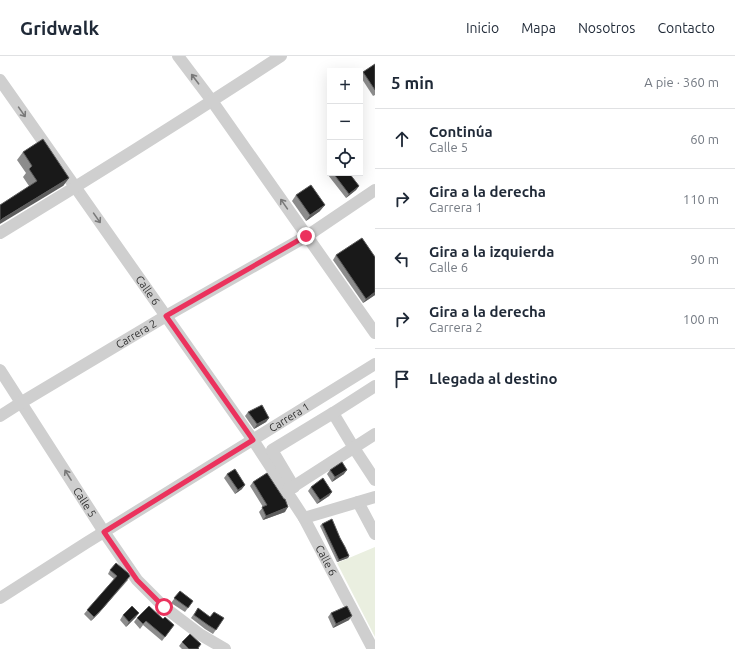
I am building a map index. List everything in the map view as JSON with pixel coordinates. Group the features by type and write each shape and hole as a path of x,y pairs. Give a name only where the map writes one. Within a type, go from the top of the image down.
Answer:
{"street":[{"path":"178,56 212,101 375,334"},
{"path":"0,233 212,101 281,56"},
{"name":"Calle 6","path":"0,80 253,440 290,489 373,649"},
{"name":"Carrera 2","path":"0,416 166,316 306,236 375,190"},
{"name":"Carrera 1","path":"0,598 375,364"},
{"name":"Calle 5","path":"0,370 22,402 104,532 137,580 164,607 201,635 225,649"},
{"path":"375,386 272,450 290,489 375,434"},
{"path":"333,413 375,480"},
{"path":"304,518 375,497"},
{"path":"358,502 375,534"}],"shaded area":[{"path":"375,547 375,637 337,563"}],"building":[{"path":"375,64 375,90 363,72"},
{"path":"43,139 69,178 0,221 0,205 37,181 29,169 32,166 23,152"},
{"path":"335,176 351,176 359,186 349,194"},
{"path":"311,185 325,205 310,215 296,195"},
{"path":"362,238 375,257 375,292 366,299 336,255"},
{"path":"262,405 269,418 257,424 248,412"},
{"path":"342,462 347,470 335,477 330,470"},
{"path":"235,469 245,485 238,490 227,474"},
{"path":"267,473 285,499 288,507 266,516 262,507 267,505 253,482"},
{"path":"323,478 332,492 320,500 311,487"},
{"path":"332,519 349,556 339,560 322,524"},
{"path":"116,563 130,576 94,617 87,610 117,576 110,570"},
{"path":"180,591 193,601 188,608 174,598"},
{"path":"132,606 139,613 129,622 123,615"},
{"path":"149,606 163,619 165,617 174,625 165,637 146,621 143,624 137,618"},
{"path":"347,606 352,616 336,624 331,613"},
{"path":"198,608 210,617 214,612 224,618 216,630 194,615"},
{"path":"190,634 201,644 198,648 199,649 189,649 182,642"}],"route":[{"path":"164,607 137,580 104,532 253,440 166,316 306,236"}]}
